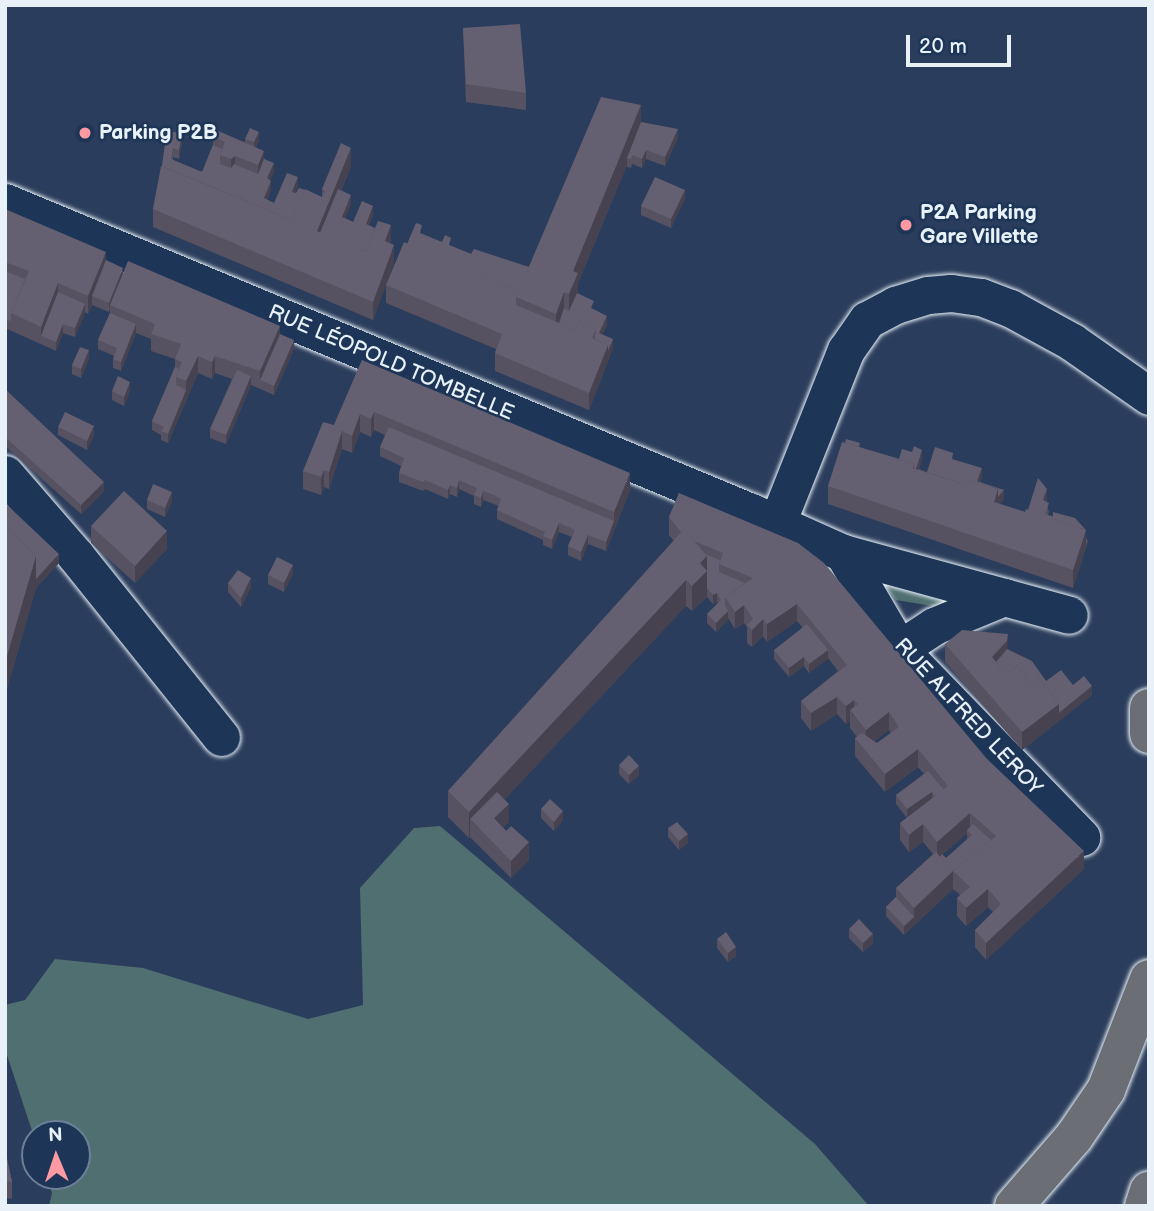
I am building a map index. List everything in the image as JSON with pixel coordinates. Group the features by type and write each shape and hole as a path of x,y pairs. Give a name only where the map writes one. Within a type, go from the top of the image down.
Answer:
{"highway":[{"path":"1149,708 1149,734"},
{"path":"1014,1206 1074,1137 1106,1090 1149,979"},
{"path":"1144,1206 1149,1191"}],"street":[{"name":"RUE LÉOPOLD TOMBELLE","path":"5,202 777,523 843,553 1069,615"},
{"path":"777,523 846,350 867,320 895,305 928,295 951,293 981,297 1072,342 1149,396"},
{"path":"5,474 76,556 221,737"},
{"name":"RUE ALFRED LEROY","path":"843,553 899,649 1081,838"},
{"path":"899,649 934,626 1004,597"}],"green space":[{"path":"877,576 953,595 951,609 896,600"},
{"path":"440,826 815,1144 869,1206 49,1206 51,1190 91,1190 91,1120 28,1120 5,1049 5,1005 25,1000 55,959 143,968 308,1019 363,1005 360,888 414,828"}],"building":[{"path":"520,24 526,93 466,84 463,28"},
{"path":"601,97 641,105 573,271 578,273 569,294 564,292 556,314 516,297"},
{"path":"641,122 678,129 665,157 646,150 642,159 632,155 631,159 627,158"},
{"path":"250,128 259,132 254,142 245,139"},
{"path":"214,129 264,151 258,165 235,156 231,159 220,155 225,142 213,136"},
{"path":"167,130 182,134 179,150 173,148 171,159 202,172 213,145 222,149 220,164 231,168 234,164 258,174 264,159 274,163 267,178 271,181 264,198 274,203 287,173 298,177 292,192 296,193 299,188 305,190 292,220 162,166"},
{"path":"341,143 351,148 317,231 365,252 378,221 391,225 385,241 394,245 373,302 153,209 161,166 292,220 305,189 322,197 325,191 322,189"},
{"path":"655,177 685,190 671,219 641,206"},
{"path":"338,189 351,195 342,217 353,222 362,201 373,206 366,224 375,228 365,252 320,233"},
{"path":"5,209 106,252 88,296 58,283 41,327 11,313 29,271 5,262"},
{"path":"416,223 422,225 420,233 442,242 445,235 451,238 449,245 471,254 474,249 529,267 519,291 407,244"},
{"path":"404,242 519,291 516,305 576,330 579,321 596,329 592,338 608,345 589,393 495,353 502,334 386,285"},
{"path":"106,260 123,268 109,303 92,296"},
{"path":"128,261 280,326 260,371 215,356 212,362 198,356 186,381 176,377 182,362 175,359 181,344 151,334 155,324 110,305"},
{"path":"5,271 25,279 11,313 11,321 5,319"},
{"path":"58,292 85,304 75,328 63,324 56,342 41,336"},
{"path":"577,293 594,301 591,308 607,316 599,333 613,339 608,351 608,345 595,339 596,329 579,321 576,330 559,323 564,308 569,311"},
{"path":"110,313 136,324 121,362 113,359 117,348 98,340"},
{"path":"280,334 294,340 274,386 260,380"},
{"path":"80,347 89,350 81,369 72,365"},
{"path":"362,360 630,473 614,512 374,412 371,419 360,414 352,436 342,431 329,472 324,470 321,477 303,471 323,422 334,425"},
{"path":"175,367 179,369 176,385 186,390 168,434 161,431 164,427 152,421"},
{"path":"237,370 251,376 226,435 210,429"},
{"path":"118,376 130,382 124,397 112,391"},
{"path":"5,389 104,482 81,505 5,437"},
{"path":"65,412 94,426 87,441 58,427"},
{"path":"389,427 614,521 606,542 588,535 581,552 568,546 575,530 559,523 552,540 543,536 545,532 497,510 501,499 494,495 483,491 481,498 474,495 477,488 459,480 457,488 450,485 448,490 399,473 404,458 380,447"},
{"path":"846,439 860,443 859,447 845,443"},
{"path":"842,442 914,464 913,468 963,484 965,478 998,489 994,502 1025,512 1026,509 1086,530 1073,570 828,486"},
{"path":"914,446 922,450 916,469 914,464 899,459 902,449 912,452"},
{"path":"935,447 953,453 952,459 982,468 977,481 1004,490 998,497 998,489 965,478 963,484 927,472"},
{"path":"1038,478 1047,489 1043,500 1049,503 1045,514 1053,517 1053,512 1075,518 1086,530 1028,510"},
{"path":"153,484 172,492 165,508 147,500"},
{"path":"124,491 167,531 135,566 91,526"},
{"path":"679,493 798,543 824,563 987,759 1084,851 986,943 975,930 1001,904 988,889 966,908 957,898 970,887 953,871 996,836 970,813 937,842 923,824 909,835 900,823 948,786 918,749 885,774 855,738 862,733 877,743 899,727 889,712 866,730 850,710 858,704 854,700 846,706 837,697 811,713 801,701 847,665 797,604 767,624 763,619 752,630 747,625 753,619 744,605 735,612 725,597 753,578 719,564 723,553 694,541 684,529 681,532 669,517"},
{"path":"5,503 59,554 36,579 36,556 5,526"},
{"path":"5,526 36,556 7,656 5,656"},
{"path":"684,529 707,556 700,563 707,571 692,586 686,580 469,812 448,791"},
{"path":"705,554 720,560 719,572 745,583 725,597 728,611 716,623 707,614 721,600 717,593 713,595 707,588"},
{"path":"277,557 293,565 284,583 268,575"},
{"path":"238,570 251,578 241,598 228,583"},
{"path":"807,624 828,650 809,664 804,657 789,668 774,650"},
{"path":"962,630 1008,634 1007,641 992,657 1006,674 1017,665 1031,684 1039,678 1059,704 1022,732 945,644"},
{"path":"1007,649 1032,661 1046,681 1061,670 1073,685 1084,676 1092,686 1059,713 1059,704 1039,678 1031,684 1017,665 1006,674 996,662"},
{"path":"629,755 639,766 629,775 619,765"},
{"path":"928,771 944,790 935,796 932,792 907,809 896,795"},
{"path":"497,792 509,804 494,818 506,831 511,826 529,842 511,861 470,819"},
{"path":"550,799 563,811 554,822 541,809"},
{"path":"677,822 688,834 679,841 668,828"},
{"path":"973,824 991,840 953,871 940,857 942,854 946,858 972,835 967,830"},
{"path":"936,852 953,871 914,908 896,888"},
{"path":"896,897 914,917 904,926 886,907"},
{"path":"859,919 873,934 863,943 849,929"},
{"path":"726,932 736,947 728,953 717,939"},
{"path":"5,1149 12,1182 5,1181"}],"place":[{"name":"Parking P2B","path":"85,133"},
{"name":"P2A Parking Gare Villette","path":"906,225"}]}
